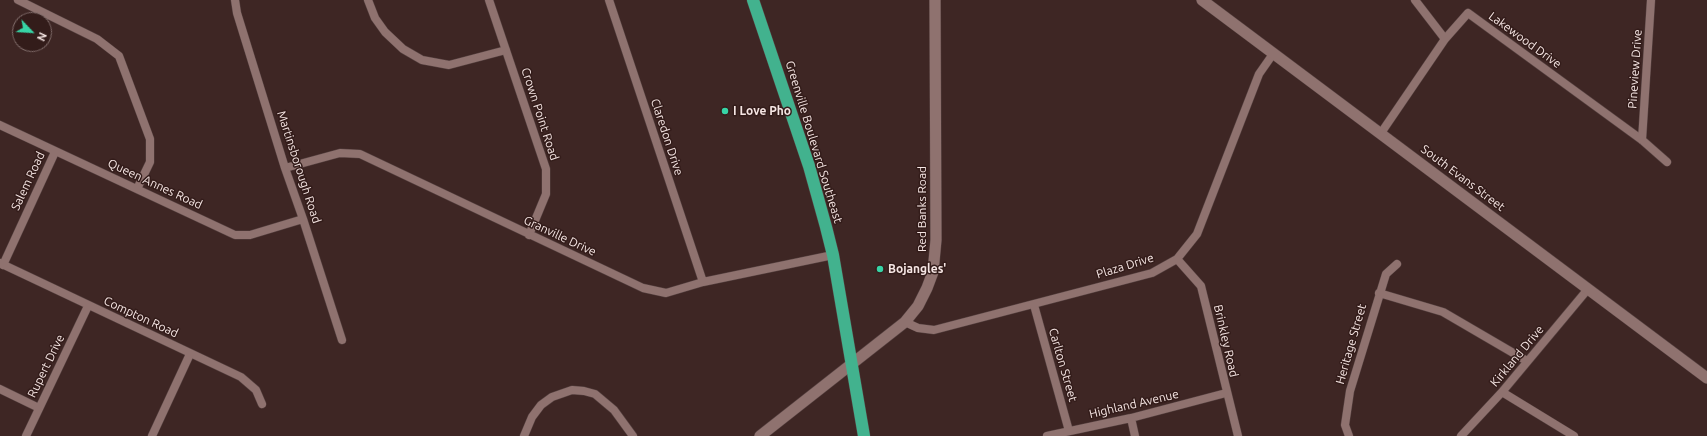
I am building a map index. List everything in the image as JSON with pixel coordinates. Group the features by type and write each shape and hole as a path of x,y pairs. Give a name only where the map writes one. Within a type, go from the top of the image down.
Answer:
{"highway":[{"name":"Greenville Boulevard Southeast","path":"754,0 815,184 833,254 864,436"}],"main road":[{"name":"Red Banks Road","path":"760,436 852,365 904,322 918,306 927,288 933,272 935,255 935,0"},
{"name":"South Evans Street","path":"1202,0 1707,378"}],"street":[{"path":"18,0 97,38 119,56 150,139 150,162 136,189"},
{"name":"Martinsborough Road","path":"235,0 237,13 285,168 304,219 342,340"},
{"path":"368,0 375,18 385,32 403,49 422,60 450,65 506,50"},
{"name":"Crown Point Road","path":"489,0 546,169 546,194 529,235"},
{"name":"Claredon Drive","path":"609,0 703,282"},
{"path":"1415,0 1445,39"},
{"name":"Pineview Drive","path":"1642,140 1651,0"},
{"name":"Lakewood Drive","path":"1381,133 1445,39 1468,13 1642,140 1667,162"},
{"name":"Plaza Drive","path":"904,322 918,328 934,330 1152,273 1177,259 1196,234 1259,74 1273,54"},
{"name":"Queen Annes Road","path":"0,125 55,152 236,235 250,236 304,219"},
{"name":"Salem Road","path":"1,264 55,152"},
{"name":"Granville Drive","path":"285,168 340,153 360,154 643,288 666,293 703,282 833,254"},
{"name":"Brinkley Road","path":"1177,259 1201,286 1226,393 1238,436"},
{"name":"Compton Road","path":"1,264 241,377 256,390 262,404"},
{"name":"Heritage Street","path":"1349,436 1345,425 1350,391 1386,274 1397,264"},
{"name":"Kirkland Drive","path":"1461,436 1502,392 1588,289"},
{"path":"1379,293 1443,312 1527,361"},
{"name":"Carlton Street","path":"1034,305 1069,431"},
{"name":"Rupert Drive","path":"26,436 88,306"},
{"path":"152,436 190,354"},
{"path":"0,389 39,408"},
{"path":"524,436 532,417 541,405 552,397 572,390 595,394 614,410 633,436"},
{"path":"1502,392 1574,436"},
{"name":"Highland Avenue","path":"1046,436 1131,418 1226,393"},
{"path":"1131,418 1134,436"}],"place":[{"name":"I Love Pho","path":"725,111"},
{"name":"Bojangles'","path":"880,269"}]}
